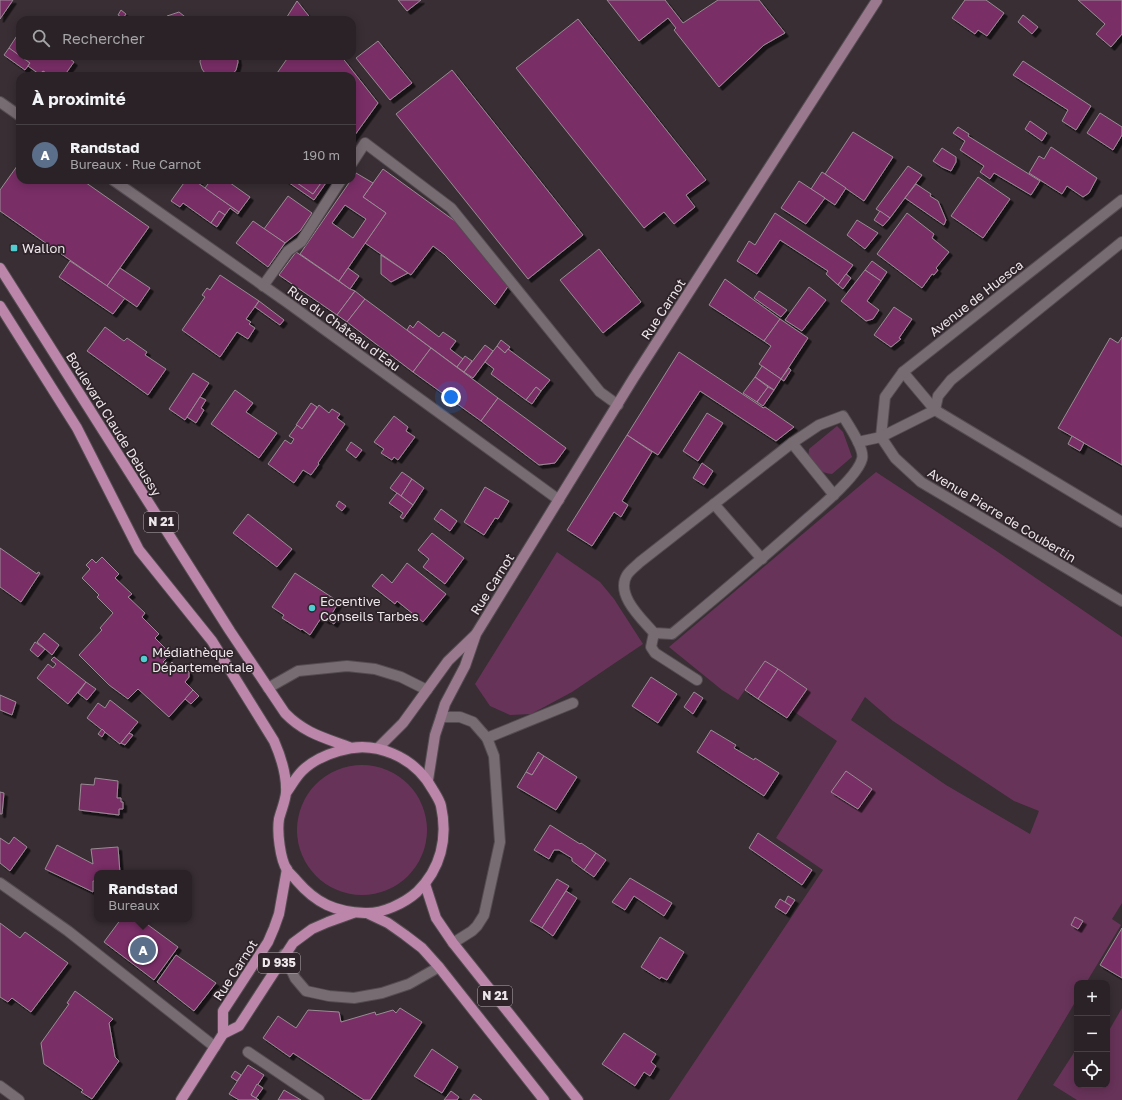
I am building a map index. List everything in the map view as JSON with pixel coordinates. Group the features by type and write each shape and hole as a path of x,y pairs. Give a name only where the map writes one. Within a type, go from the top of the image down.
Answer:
{"main road":[{"name":"Rue Carnot","path":"428,780 435,735 440,717 445,704 465,666 476,634 618,405 876,0"},
{"name":"Boulevard Claude Debussy","path":"0,268 230,631 285,713 295,724 307,731 350,747"},
{"name":"N 21","path":"0,306 77,428 139,550 212,641 271,735 282,759 286,793"},
{"name":"Rue Carnot","path":"378,748 403,724 448,661 476,634"},
{"path":"350,747 378,748 397,755 414,766 428,780 441,805 445,833 439,860 425,884 411,897 393,907 369,914 353,913 329,907 308,894 287,869 280,849 278,821 286,793 302,771 324,756 350,747"},
{"name":"Rue Carnot","path":"224,1034 223,1011 268,942 279,914 287,869"},
{"name":"N 21","path":"425,884 436,918 453,943 578,1100"},
{"name":"D 935","path":"181,1100 224,1034 239,1026 284,954 293,943 312,929 353,913"},
{"name":"N 21","path":"369,914 388,923 405,934 422,948 439,967 544,1100"}],"street":[{"path":"0,102 16,113"},
{"path":"356,157 365,143 451,208 600,392 618,405"},
{"name":"Rue du Château d'Eau","path":"119,184 263,286 559,500"},
{"path":"263,286 288,251 301,242 338,184"},
{"name":"Avenue de Huesca","path":"881,437 885,397 903,372 1122,200"},
{"path":"935,410 938,396 951,380 1122,242"},
{"path":"903,372 935,410 1122,522"},
{"path":"858,442 881,437 935,410"},
{"path":"843,416 858,442 862,450 862,459 857,469 834,495 762,559 672,634 654,633 634,609 624,594 624,585 627,575 640,562 792,443 819,425 843,416"},
{"name":"Avenue Pierre de Coubertin","path":"881,437 895,458 921,482 1122,601"},
{"path":"792,443 834,495"},
{"path":"714,504 762,559"},
{"path":"654,633 651,647 655,653 697,680"},
{"path":"268,688 298,671 347,666 375,669 401,677 427,690"},
{"path":"487,738 573,703"},
{"path":"440,717 460,717 473,722 487,738 494,756 500,842 484,915 472,931 453,943"},
{"path":"0,883 68,931 215,1047"},
{"path":"284,954 295,978 306,991 329,996 354,998 382,993 409,984 439,967"},
{"path":"248,1052 319,1100"},
{"path":"0,1086 19,1100"}],"shaded area":[{"path":"837,426 843,432 852,457 832,474 828,474 818,469 808,458 809,449"},
{"path":"876,472 995,550 1122,637 1122,903 1112,919 1121,925 1088,980 1074,980 1074,1004 1017,1100 669,1100 823,870 776,838 837,741 793,711 807,689 765,661 738,700 722,690 669,647","holes":["865,697 893,721 1014,801 1039,811 1030,834 946,785 851,720"]},
{"path":"557,552 600,582 614,599 643,644 572,692 531,714 510,715 490,706 475,684"},
{"path":"368,765 387,770 408,784 422,805 426,817 426,843 422,855 408,876 387,890 375,894 356,895 337,890 316,876 302,855 298,843 297,824 302,805 316,784 337,770 349,766"},
{"path":"1122,1008 1122,1100 1077,1100 1053,1085 1074,1053 1074,1088 1110,1088 1110,1029"}],"building":[{"path":"0,0 13,0 0,19"},
{"path":"398,0 421,0 407,11"},
{"path":"607,0 665,0 683,23 718,0 759,0 785,33 764,45 719,87 674,30 676,28 668,18 639,41"},
{"path":"965,0 986,0 1004,13 987,36 978,30 975,34 952,18"},
{"path":"1078,0 1122,0 1122,34 1111,47 1096,34 1105,24"},
{"path":"297,1 309,16 288,16"},
{"path":"121,10 126,14 124,16 118,15"},
{"path":"179,12 184,16 167,16"},
{"path":"1023,15 1038,27 1032,34 1018,22"},
{"path":"578,19 706,180 686,195 695,207 674,224 664,212 644,228 516,68"},
{"path":"16,37 16,53 9,48"},
{"path":"378,41 412,83 390,100 356,58"},
{"path":"9,48 16,53 16,60 26,60 30,63 25,70 4,55"},
{"path":"26,60 71,60 74,62 67,72 36,72 28,66 30,63"},
{"path":"200,60 238,60 238,62 234,72 204,72"},
{"path":"286,60 344,60 354,72 278,72"},
{"path":"1023,61 1091,106 1076,130 1062,121 1068,110 1013,75"},
{"path":"452,70 583,235 528,279 396,114"},
{"path":"356,75 378,103 356,133"},
{"path":"1100,113 1122,127 1122,135 1113,150 1087,133"},
{"path":"1030,121 1047,133 1042,141 1025,129"},
{"path":"958,127 969,134 968,136 1040,181 1031,195 994,173 990,179 980,172 984,166 960,150 965,141 953,133"},
{"path":"853,132 893,157 864,201 825,174"},
{"path":"1051,147 1097,178 1089,193 1083,197 1067,186 1062,194 1029,173 1039,156 1044,159"},
{"path":"942,148 956,157 956,162 951,171 933,161"},
{"path":"908,166 922,175 890,218 876,209"},
{"path":"16,168 16,184 88,184 149,227 107,286 0,211 0,190"},
{"path":"383,169 463,227 509,285 495,305 444,254 433,246 411,275 365,243 386,213 363,197"},
{"path":"822,172 846,188 835,205 811,189"},
{"path":"356,173 373,183 363,197 386,213 339,281 300,254 348,184 356,184","holes":["345,205 366,219 353,238 332,223"]},
{"path":"978,177 1010,199 983,238 951,216"},
{"path":"799,181 825,198 806,224 781,208"},
{"path":"183,184 199,184 239,212 238,214 230,208 225,215 219,211 211,223 183,203 180,207 171,201"},
{"path":"208,184 232,184 250,197 239,212 205,188"},
{"path":"291,184 299,184 313,194 320,184 325,184 314,200"},
{"path":"299,184 320,184 313,194"},
{"path":"916,184 931,194 930,196 938,201 946,220 944,225 905,198"},
{"path":"288,196 312,213 300,231 285,243 264,229"},
{"path":"219,211 225,215 217,227 211,223"},
{"path":"880,211 890,218 883,226 874,220"},
{"path":"775,213 853,265 838,285 826,274 828,271 780,240 757,274 737,261 749,241 755,245"},
{"path":"907,213 934,234 932,238 949,252 936,268 938,270 934,275 932,274 922,288 877,254"},
{"path":"857,220 878,233 865,249 847,235"},
{"path":"253,221 285,243 268,267 236,243"},
{"path":"599,249 641,302 603,333 560,280"},
{"path":"296,252 355,291 337,315 279,275"},
{"path":"381,255 408,273 391,282 381,274"},
{"path":"70,261 125,298 113,314 59,277"},
{"path":"872,261 887,272 881,281 865,270"},
{"path":"120,268 150,288 137,307 107,286"},
{"path":"348,268 359,276 350,289 339,281"},
{"path":"865,270 881,281 867,301 879,310 873,319 866,321 841,301"},
{"path":"846,274 851,278 843,289 838,285"},
{"path":"220,275 259,301 246,319 251,322 249,324 255,328 248,339 237,332 220,357 182,330 205,297 202,295 207,288 210,290"},
{"path":"725,279 780,319 764,341 709,305"},
{"path":"809,287 826,300 802,331 785,320"},
{"path":"355,291 365,299 347,322 337,315"},
{"path":"759,291 787,310 781,317 754,298"},
{"path":"365,299 431,348 413,372 347,322"},
{"path":"259,301 284,320 280,325 255,307"},
{"path":"894,307 912,319 899,338 901,339 891,347 874,335"},
{"path":"780,319 808,338 781,379 759,364 771,346 764,341"},
{"path":"418,321 439,337 443,332 456,341 450,349 463,359 457,367 407,330 410,325 413,328"},
{"path":"105,327 124,341 127,338 147,352 145,355 166,369 148,395 87,351"},
{"path":"1122,337 1122,465 1058,428 1110,338 1118,343"},
{"path":"501,340 510,347 505,353 497,346"},
{"path":"485,345 493,351 473,378 464,372"},
{"path":"497,346 505,353 508,349 550,380 541,391 536,387 526,400 491,374 494,369 485,362"},
{"path":"431,348 498,398 481,421 413,372"},
{"path":"679,352 794,427 776,441 700,391 658,455 627,435"},
{"path":"465,356 472,361 464,372 457,367"},
{"path":"762,366 781,379 774,390 755,377"},
{"path":"789,368 791,370 784,381 781,379"},
{"path":"193,373 209,383 185,420 169,409"},
{"path":"755,377 768,387 757,402 743,393"},
{"path":"536,387 541,391 532,404 526,400"},
{"path":"768,387 774,390 763,406 757,402"},
{"path":"235,390 253,403 246,412 277,433 259,458 211,424"},
{"path":"200,397 206,400 201,408 204,410 196,423 187,417"},
{"path":"498,398 566,448 555,463 539,465 481,421"},
{"path":"311,403 317,407 302,429 296,425"},
{"path":"319,405 329,413 332,409 340,414 337,418 345,424 311,475 303,470 294,483 268,464 285,440 291,444 294,439 289,436 297,425 302,429"},
{"path":"707,413 723,423 698,461 683,451"},
{"path":"394,416 408,427 406,431 415,437 398,460 394,457 392,460 381,453 384,449 374,442"},
{"path":"627,435 652,452 622,501 628,505 621,517 614,512 592,546 567,530"},
{"path":"1072,436 1084,443 1080,451 1068,444"},
{"path":"351,442 362,450 356,458 346,450"},
{"path":"702,463 713,471 704,485 693,478"},
{"path":"402,472 412,479 401,496 390,488"},
{"path":"412,479 424,488 413,505 401,496"},
{"path":"485,487 509,501 498,519 495,518 484,535 464,522"},
{"path":"397,493 413,505 403,519 400,517 403,513 389,503"},
{"path":"339,501 346,506 342,511 336,506"},
{"path":"441,509 457,521 450,531 434,519"},
{"path":"248,514 292,549 277,567 233,533"},
{"path":"432,533 464,558 445,584 423,567 429,559 418,550"},
{"path":"0,548 37,574 38,572 40,573 21,602 0,587"},
{"path":"102,557 119,574 115,578 132,594 128,597 145,613 142,617 159,634 155,638 171,654 163,662 175,673 181,668 186,669 189,672 189,677 185,682 193,690 169,717 138,689 128,699 109,685 79,655 102,630 100,628 113,613 97,597 99,595 82,578 90,569 86,565 92,559 96,563"},
{"path":"407,563 446,594 423,622 397,601 395,604 372,586 382,574 392,583"},
{"path":"295,573 339,602 331,615 337,619 334,624 328,620 330,616 325,612 310,635 282,618 284,615 272,607"},
{"path":"325,612 330,616 327,621 322,618"},
{"path":"44,633 59,645 52,655 37,642"},
{"path":"35,642 45,649 38,657 30,650"},
{"path":"54,657 86,682 68,704 37,678 48,664 53,668 56,664 51,660"},
{"path":"765,661 778,669 758,699 745,690"},
{"path":"172,662 175,665 172,670 168,666"},
{"path":"778,669 807,689 787,718 758,699"},
{"path":"651,677 677,694 658,723 632,706"},
{"path":"86,682 96,689 87,700 78,693"},
{"path":"193,690 199,696 191,704 185,699"},
{"path":"694,692 703,698 693,714 684,707"},
{"path":"0,695 16,702 12,715 0,710"},
{"path":"110,700 138,722 120,744 87,718 98,703 105,708"},
{"path":"102,729 105,732 102,737 98,734"},
{"path":"711,730 736,745 734,748 754,760 755,758 779,773 764,796 697,752"},
{"path":"129,733 133,735 125,745 121,743"},
{"path":"538,752 544,756 532,775 526,772"},
{"path":"544,756 577,777 556,810 517,787 526,772 532,775"},
{"path":"846,771 872,789 858,809 831,792"},
{"path":"95,778 118,781 117,798 121,798 121,802 123,802 123,809 119,809 119,815 79,810 81,784 94,785"},
{"path":"0,792 4,793 2,814 0,814"},
{"path":"550,825 596,853 584,870 572,861 572,858 559,850 554,850 549,859 534,850"},
{"path":"758,833 812,870 802,885 749,848"},
{"path":"14,837 27,847 10,871 0,863 0,838 9,844"},
{"path":"57,845 93,864 91,849 118,847 120,870 94,870 93,892 45,869"},
{"path":"596,853 606,860 594,877 584,870"},
{"path":"630,878 672,903 664,916 634,896 625,910 612,902"},
{"path":"557,879 569,886 542,928 530,921"},
{"path":"566,891 577,898 553,936 542,928"},
{"path":"788,896 795,900 791,906 785,902"},
{"path":"780,899 791,906 786,914 775,907"},
{"path":"1075,917 1083,921 1078,929 1071,925"},
{"path":"119,922 144,922 178,947 154,980 104,942"},
{"path":"0,923 20,938 25,932 68,963 31,1012 12,998 8,1002 0,997"},
{"path":"1122,928 1122,978 1100,965"},
{"path":"660,937 684,952 667,980 661,977 660,979 641,967"},
{"path":"176,955 216,983 194,1011 157,982"},
{"path":"75,991 113,1019 109,1023 115,1057 119,1061 92,1099 81,1092 83,1090 44,1064 41,1043 69,1004 67,1003"},
{"path":"400,1008 422,1022 370,1100 364,1100 293,1053 290,1057 263,1038 278,1016 296,1028 308,1010 339,1012 341,1022 375,1012 376,1015 393,1010 396,1013"},
{"path":"624,1033 656,1054 651,1062 656,1066 650,1076 644,1072 635,1086 602,1064"},
{"path":"432,1049 458,1067 442,1093 414,1076"},
{"path":"248,1065 264,1075 251,1095 259,1100 239,1100 229,1094"},
{"path":"235,1071 241,1075 237,1081 231,1077"},
{"path":"257,1084 263,1088 256,1098 251,1095"},
{"path":"284,1090 301,1100 278,1100"},
{"path":"451,1091 459,1097 457,1100 444,1100"},
{"path":"474,1094 482,1100 470,1100"}],"place":[{"name":"Wallon","path":"14,248"},
{"name":"Eccentive Conseils Tarbes","path":"312,608"},
{"name":"Médiathèque Départementale","path":"144,659"},
{"name":"Randstad","path":"143,950"}]}
